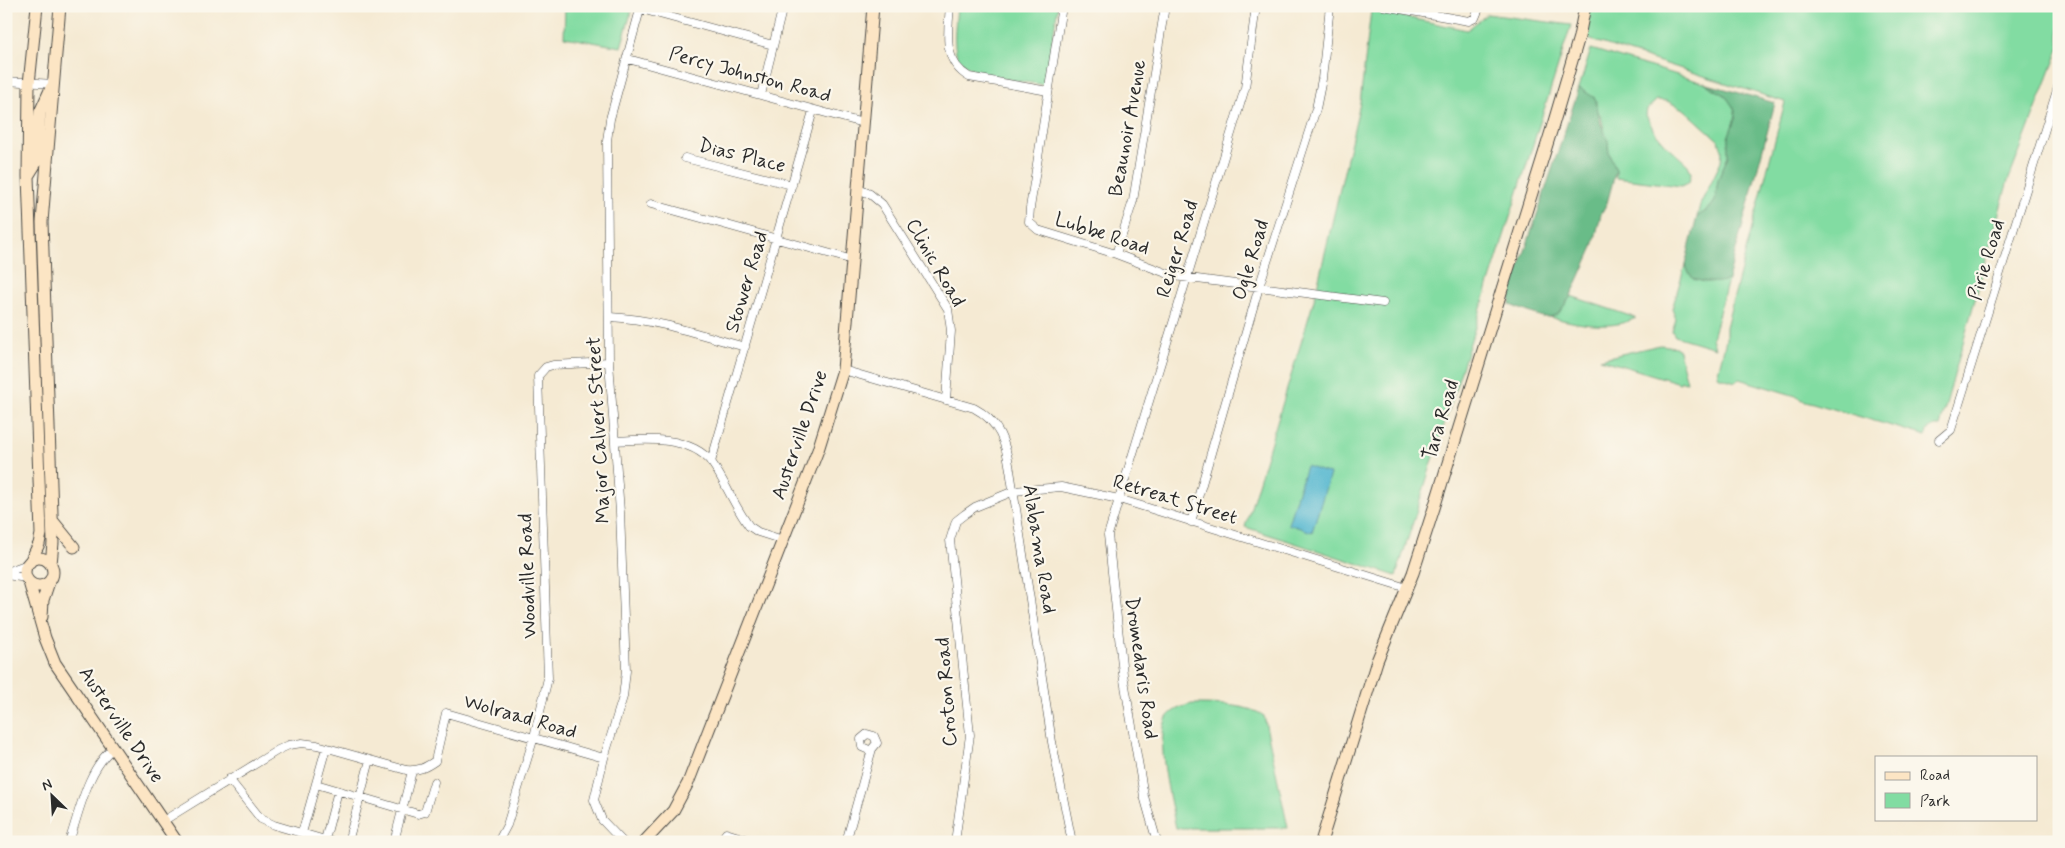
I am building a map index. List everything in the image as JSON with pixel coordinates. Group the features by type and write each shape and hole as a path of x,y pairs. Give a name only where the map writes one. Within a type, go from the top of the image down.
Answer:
{"street":[{"path":"28,580 25,571 39,544 41,527 28,196 29,84 37,6"},
{"path":"6,574 42,586 49,582 53,573 51,564 53,556 52,520 42,250 43,195 60,6"},
{"path":"761,95 784,6"},
{"name":"Austerville Drive","path":"644,842 673,811 688,783 818,450 843,370 873,6"},
{"path":"950,6 948,49 955,65 962,73 969,77 1048,91"},
{"name":"Lubbe Road","path":"1062,6 1029,222 1038,230 1116,254 1168,274 1384,303"},
{"name":"Beaunoir Avenue","path":"1116,254 1133,201 1165,6"},
{"name":"Reiger Road","path":"1119,499 1245,88 1256,6"},
{"name":"Ogle Road","path":"1191,522 1259,287 1316,109 1322,79 1330,6"},
{"path":"1383,6 1469,21 1475,18 1480,6"},
{"name":"Tara Road","path":"1321,842 1377,661 1407,588 1434,508 1553,125 1579,37 1585,6"},
{"path":"641,7 773,45"},
{"name":"Major Calvert Street","path":"623,842 602,820 594,800 622,697 626,671 620,512 609,362 607,141 610,119 641,7"},
{"name":"Percy Johnston Road","path":"628,59 863,123"},
{"path":"6,81 29,84 54,84"},
{"path":"28,176 36,163 40,112 54,84"},
{"name":"Pirie Road","path":"1939,440 1951,430 2059,84"},
{"name":"Stower Road","path":"711,462 813,110"},
{"name":"Dias Place","path":"685,158 792,185"},
{"name":"Clinic Road","path":"858,189 870,194 882,204 948,309 951,331 946,400"},
{"path":"28,196 43,195"},
{"path":"650,204 853,260"},
{"path":"610,317 632,318 660,323 745,347"},
{"name":"Woodville Road","path":"498,842 507,825 534,737 546,693 548,670 538,376 546,367 552,365 609,362"},
{"name":"Alabama Road","path":"843,370 974,408 989,418 995,425 1007,450 1052,742 1072,842"},
{"path":"615,441 667,440 698,452 711,462 749,526 758,532 783,540"},
{"name":"Retreat Street","path":"950,540 956,521 975,507 1014,491 1041,487 1066,487 1119,499 1407,588"},
{"name":"Dromedaris Road","path":"1119,499 1110,526 1108,548 1123,674 1144,796 1157,842"},
{"path":"52,520 74,547"},
{"name":"Croton Road","path":"950,540 970,735 954,842"},
{"path":"6,574 38,558 51,564"},
{"name":"Austerville Drive","path":"28,580 55,663 178,842"},
{"name":"Austerville Drive","path":"42,626 42,610 49,582"},
{"name":"Wolraad Road","path":"412,771 424,768 435,761 446,713 604,758"},
{"path":"163,821 229,779 289,745 302,743 412,771 394,842"},
{"path":"69,842 94,774 102,759 113,748"},
{"path":"302,833 326,748"},
{"path":"846,842 872,750"},
{"path":"348,842 370,760"},
{"path":"229,779 262,819 274,825 328,841 338,791"},
{"path":"316,784 418,814 425,812 434,782"},
{"path":"720,842 726,833 755,842"}],"green space":[{"path":"565,6 633,6 621,47 564,37"},
{"path":"957,6 1058,6 1045,85 994,77 969,68 960,61 956,52 955,41"},
{"path":"1588,6 2059,6 2059,49 2007,184 1940,426 1927,430 1926,436 1799,399 1796,396 1739,379 1735,382 1717,376 1726,340 1726,327 1785,102 1585,38"},
{"path":"1371,10 1467,30 1487,14 1571,25 1396,576 1245,527 1314,300 1360,103"},
{"path":"1591,49 1704,83 1725,95 1734,108 1736,116 1728,138 1728,156 1718,180 1715,201 1710,208 1697,217 1700,205 1721,162 1722,150 1719,141 1685,110 1667,101 1657,100 1647,109 1646,115 1654,131 1688,165 1691,173 1689,182 1681,186 1616,178 1616,170 1609,153 1601,116 1579,88"},
{"path":"1704,83 1775,103 1728,280 1719,282 1693,279 1685,265 1697,217 1710,208 1715,201 1718,180 1728,156 1728,138 1736,116 1734,108 1725,95"},
{"path":"1579,88 1595,98 1601,124 1608,141 1609,153 1616,170 1607,203 1601,214 1593,247 1571,296 1558,314 1542,317 1510,305 1510,296"},
{"path":"1685,265 1693,279 1705,282 1728,280 1712,338 1715,348 1675,336 1672,331 1676,319 1672,309"},
{"path":"1571,296 1636,318 1615,324 1593,325 1550,317 1558,314"},
{"path":"1660,345 1676,347 1679,351 1687,382 1681,381 1680,383 1600,359"},
{"path":"1192,704 1239,707 1249,709 1264,716 1288,828 1176,828 1163,754 1164,726 1170,714 1179,708"}],"water":[{"path":"1306,466 1330,474 1312,532 1288,524"}]}
